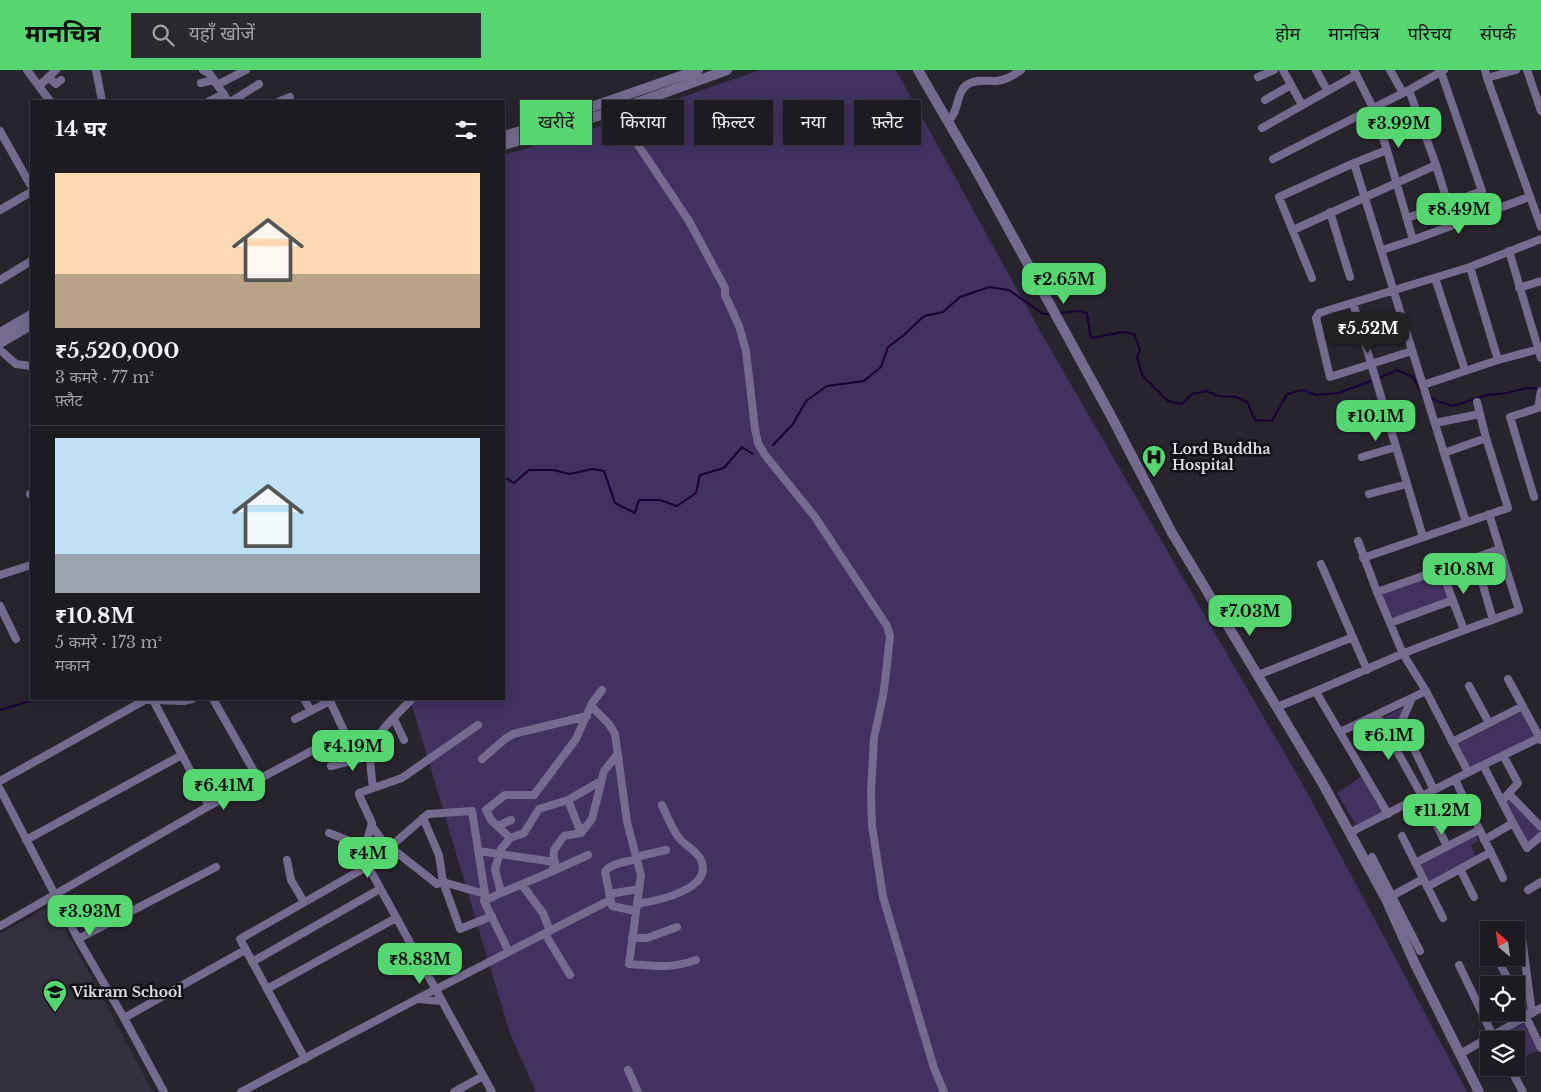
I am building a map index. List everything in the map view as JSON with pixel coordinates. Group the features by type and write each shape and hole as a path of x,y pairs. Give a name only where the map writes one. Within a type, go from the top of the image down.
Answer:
{"street":[{"path":"27,70 49,100"},
{"path":"39,86 56,70"},
{"path":"96,70 102,100"},
{"path":"203,70 210,74 226,98"},
{"path":"201,83 216,82 246,70"},
{"path":"505,136 698,70"},
{"path":"644,100 727,70"},
{"path":"918,70 979,174 1163,517 1258,674 1420,951"},
{"path":"948,121 954,116 960,94 969,83 980,80 996,81 1006,79 1021,70"},
{"path":"1258,77 1274,70"},
{"path":"1283,70 1302,105"},
{"path":"1316,70 1327,90"},
{"path":"1390,70 1406,91 1436,165 1448,204"},
{"path":"1516,70 1486,74 1529,197 1537,208 1541,227"},
{"path":"1527,70 1540,106"},
{"path":"1273,159 1442,71 1482,191 1407,218"},
{"path":"1262,128 1355,73 1373,108 1414,240"},
{"path":"48,77 56,84 61,80"},
{"path":"234,100 260,84"},
{"path":"1265,100 1291,85"},
{"path":"282,100 290,97"},
{"path":"505,145 602,115"},
{"path":"0,131 30,184"},
{"path":"638,145 689,220 725,288 746,351 758,443 773,466 815,518 883,620 890,636 883,696 874,738 871,792 872,826 884,897 934,1068 944,1092"},
{"path":"1312,278 1279,197 1354,162 1387,150"},
{"path":"1354,162 1466,522"},
{"path":"1293,230 1436,165"},
{"path":"0,210 30,193"},
{"path":"1382,250 1529,197"},
{"path":"1330,212 1350,277"},
{"path":"1412,351 1373,368 1330,377 1316,318 1319,314 1470,267 1541,239"},
{"path":"1508,251 1541,358"},
{"path":"0,280 30,262"},
{"path":"1470,267 1498,360"},
{"path":"1435,278 1465,370"},
{"path":"1520,288 1541,281"},
{"path":"1353,303 1423,537"},
{"path":"0,333 30,316"},
{"path":"0,342 30,325"},
{"path":"0,350 16,364 30,366"},
{"path":"1423,387 1465,370 1539,350"},
{"path":"1541,392 1538,408 1541,417"},
{"path":"1363,558 1508,508 1477,402"},
{"path":"1348,413 1382,403"},
{"path":"1534,497 1510,417 1538,408"},
{"path":"1435,423 1480,414"},
{"path":"1444,453 1486,438"},
{"path":"1362,457 1396,447"},
{"path":"1369,494 1407,484"},
{"path":"1277,707 1403,654 1519,610 1490,514"},
{"path":"1358,541 1363,558 1403,654 1426,691 1468,772"},
{"path":"1377,592 1500,549"},
{"path":"1475,558 1493,620"},
{"path":"1321,564 1367,670"},
{"path":"0,575 30,565"},
{"path":"1441,569 1464,630"},
{"path":"1390,623 1454,600"},
{"path":"0,606 16,639"},
{"path":"1258,674 1353,637"},
{"path":"1350,833 1468,772 1541,739 1508,679"},
{"path":"1470,686 1489,723"},
{"path":"305,1059 240,939 368,866 428,814 486,810 505,795 534,795 576,739 591,706 602,690"},
{"path":"1340,732 1426,691"},
{"path":"1316,692 1388,814"},
{"path":"1392,744 1412,698"},
{"path":"0,781 145,700 188,700"},
{"path":"153,700 209,806"},
{"path":"214,700 259,780"},
{"path":"305,700 311,711"},
{"path":"373,788 371,756 373,747 379,736 411,700"},
{"path":"0,926 209,806 343,734 344,731 330,701 294,719"},
{"path":"591,706 609,724 615,734 627,822 641,875 629,964 670,967 696,960"},
{"path":"1452,742 1523,706"},
{"path":"482,759 513,734 587,716"},
{"path":"1377,716 1422,796"},
{"path":"394,719 404,740"},
{"path":"365,847 372,826 372,820 359,794 402,778 478,725"},
{"path":"1414,749 1434,790"},
{"path":"553,871 554,850 564,836 581,833 592,819 605,769 617,754"},
{"path":"26,840 182,755"},
{"path":"1502,801 1518,783 1503,755"},
{"path":"330,766 371,756"},
{"path":"1483,765 1528,848 1541,836"},
{"path":"1455,780 1503,878"},
{"path":"501,892 496,869 501,849 510,838 524,834 539,809 568,800 601,781"},
{"path":"0,789 78,938 164,1092"},
{"path":"1509,794 1541,827"},
{"path":"568,800 581,833"},
{"path":"662,805 678,837 701,860 702,872 696,882 685,890 662,900 637,907 613,908 609,897 606,869 610,866 666,850"},
{"path":"486,810 490,820 510,838"},
{"path":"472,811 484,898 509,952"},
{"path":"423,818 439,855 443,882 460,929 492,916"},
{"path":"498,826 511,820"},
{"path":"1434,820 1447,846"},
{"path":"1484,840 1513,823"},
{"path":"372,826 389,848 437,884 443,882 484,898 522,885 588,855"},
{"path":"1415,863 1479,830"},
{"path":"329,833 365,847 376,859"},
{"path":"1402,836 1443,918"},
{"path":"478,851 554,862"},
{"path":"1427,887 1491,852"},
{"path":"1372,857 1417,969 1479,1092"},
{"path":"288,860 291,880 304,902"},
{"path":"368,866 492,1092"},
{"path":"78,938 216,867"},
{"path":"1460,869 1474,897"},
{"path":"1389,898 1423,879"},
{"path":"1528,890 1541,882"},
{"path":"522,885 544,913 548,932 570,975"},
{"path":"252,962 380,889"},
{"path":"241,1092 548,932 609,897 639,889"},
{"path":"267,989 396,918"},
{"path":"632,938 647,938 677,927"},
{"path":"124,1018 245,950"},
{"path":"1459,965 1491,1031"},
{"path":"1524,966 1529,1014 1541,1048"},
{"path":"417,999 441,1000"},
{"path":"1525,1008 1529,1014"},
{"path":"1504,1031 1541,1008"},
{"path":"1460,1054 1480,1045"},
{"path":"628,1070 638,1092"},
{"path":"454,1092 483,1076"},
{"path":"1514,1076 1523,1092"}],"shaded area":[{"path":"760,70 896,70 913,100 854,100 854,145 921,145 921,115 1040,331 1303,785 1467,1092 536,1092 510,1034 410,700 505,700 505,155 539,145 592,145 592,129 602,125 602,145 684,145 684,100 674,100"},
{"path":"1439,574 1449,599 1393,619 1381,594"},
{"path":"1408,705 1392,739 1381,719"},
{"path":"1523,711 1535,736 1470,768 1458,744"},
{"path":"1362,776 1383,812 1356,825 1337,793"},
{"path":"1509,798 1541,831 1529,844 1506,802"},
{"path":"1475,835 1479,840 1471,845 1476,857 1430,883 1421,864"},
{"name":"Vikram School","path":"52,904 153,1092 0,1092 0,934"},
{"path":"1524,1023 1538,1050 1525,1056 1525,1031 1510,1031"}],"waterway":[{"path":"773,445 793,424 806,401 827,386 864,381 881,367 888,347 924,316 943,312 960,297 989,287 1009,290 1043,314 1052,314"},
{"path":"1059,313 1080,311 1087,313 1092,338 1123,332 1134,334 1140,349 1137,357 1142,375 1168,401 1182,404 1192,394 1206,391 1219,396 1236,397 1247,402 1255,420 1272,421 1287,394 1303,390 1316,395 1338,393 1374,380"},
{"path":"1379,378 1397,370 1413,377 1421,392"},
{"path":"1430,397 1453,406 1487,395 1527,388 1540,389"},
{"path":"505,478 514,483 529,470 553,470 570,474 592,469 604,471 615,503 635,513 639,500 660,500 677,506 696,493 700,475 724,468 742,447 753,454"},
{"path":"0,710 34,700"}],"place":[{"name":"Lord Buddha Hospital","path":"1154,478"},
{"name":"Vikram School","path":"55,1013"}]}
